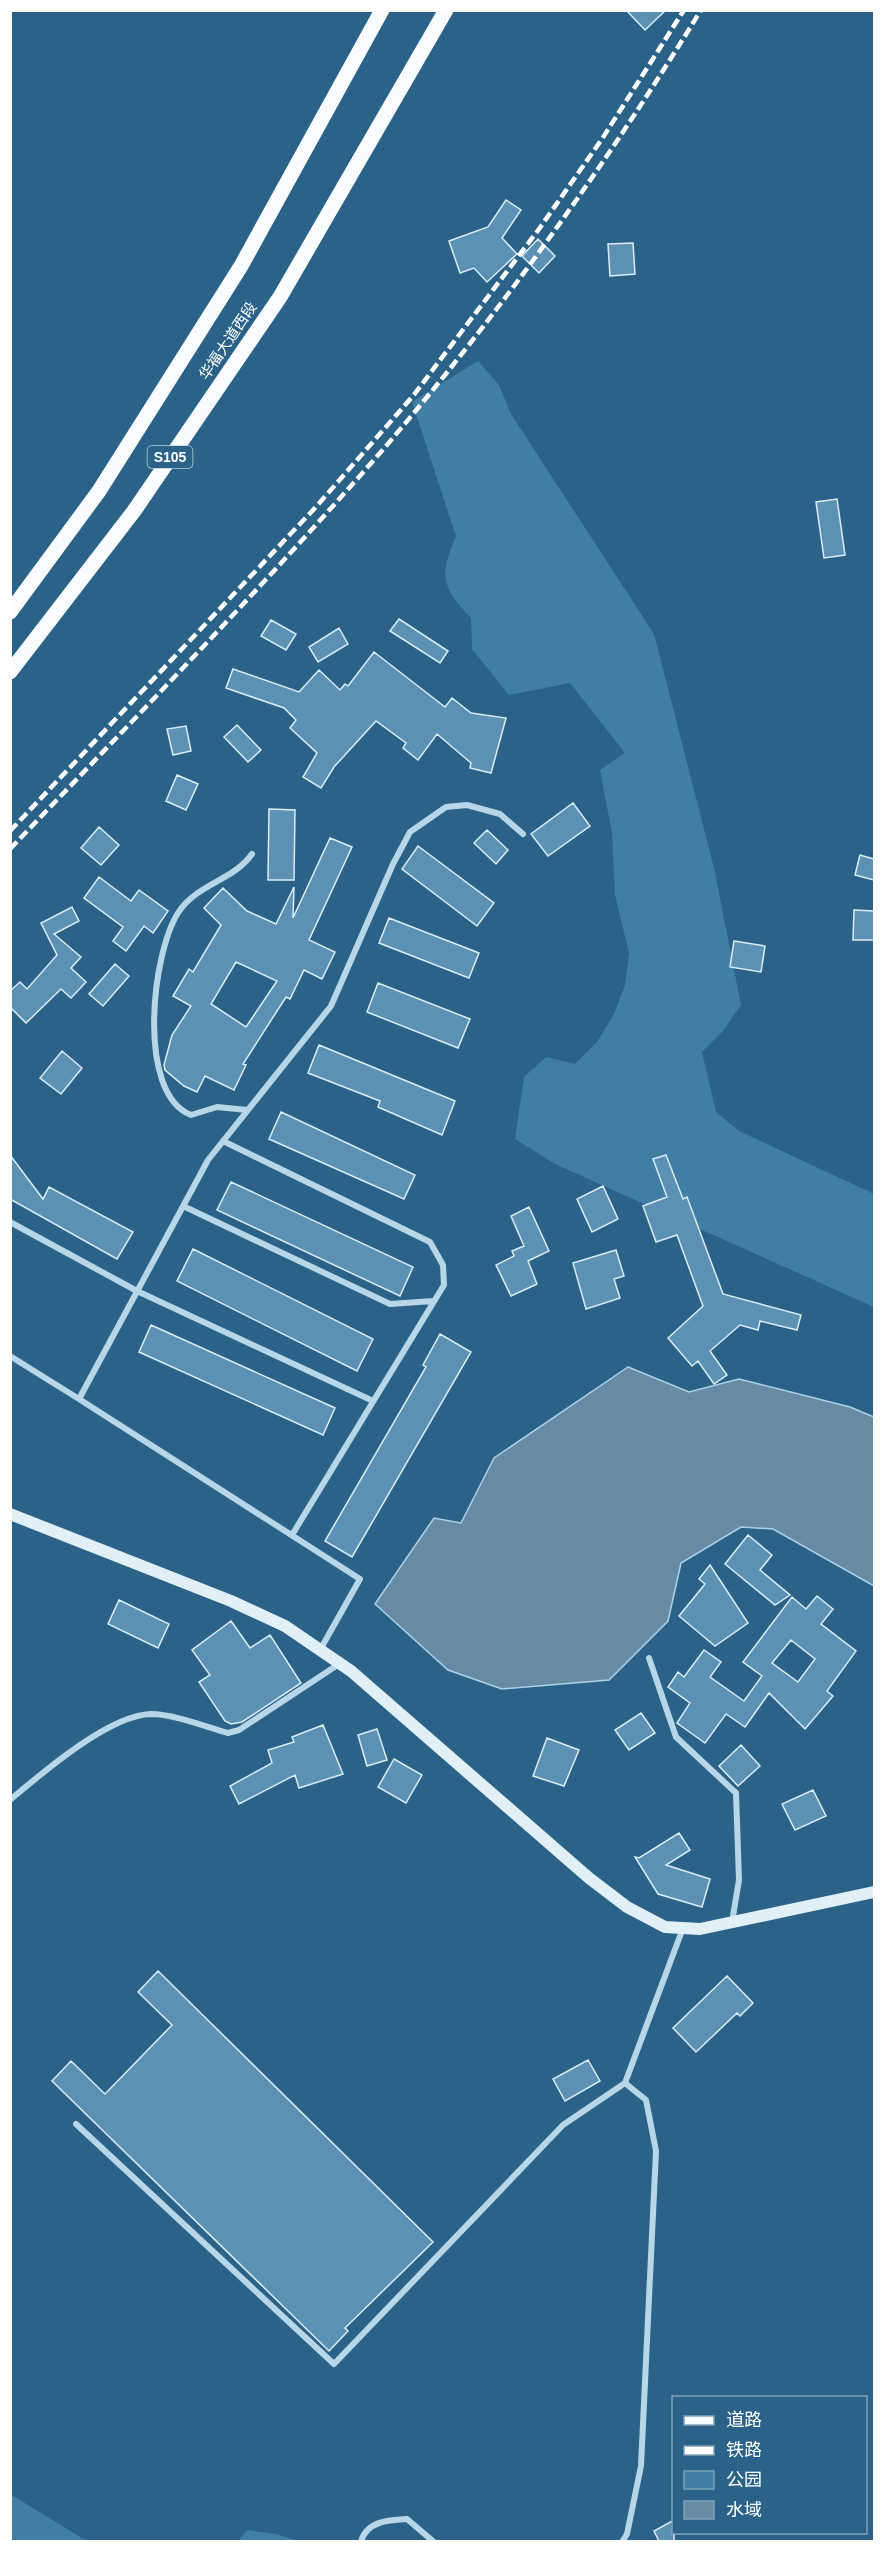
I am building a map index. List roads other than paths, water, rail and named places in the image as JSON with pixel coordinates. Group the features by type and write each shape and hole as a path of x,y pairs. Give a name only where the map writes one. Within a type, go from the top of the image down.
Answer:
{"main road":[{"name":"华福大道西段","path":"10,612 99,491 241,266 382,10"},
{"name":"华福大道西段","path":"10,672 134,511 280,297 446,10"}],"street":[{"path":"79,1399 208,1160 331,1006 393,864 410,832 447,807 467,805 500,814 523,834"},
{"path":"248,1110 217,1107 191,1115 174,1105 159,1074 154,1030 157,992 167,934 178,913 197,893 239,869 252,854"},
{"path":"223,1141 430,1242 443,1265 444,1284 292,1535"},
{"path":"183,1206 390,1304 433,1301"},
{"path":"10,1222 137,1291 374,1401"},
{"path":"10,1356 360,1579 320,1650"},
{"path":"10,1512 231,1601 285,1626 340,1663 627,1907 665,1927 700,1929 874,1892"},
{"path":"649,1658 676,1737 736,1793 739,1880 732,1922"},
{"path":"10,1800 69,1752 131,1717 153,1714 228,1732 239,1730 340,1663"},
{"path":"76,2124 334,2364 563,2125 625,2083 683,1928"},
{"path":"622,2541 627,2534 641,2466 656,2151 646,2100 625,2083"},
{"path":"361,2541 372,2526 387,2520 407,2519 434,2541"}],"water":[{"path":"628,1367 689,1392 739,1379 850,1407 874,1417 874,1586 773,1529 741,1527 681,1563 668,1621 609,1680 502,1689 448,1670 375,1604 434,1518 461,1523 494,1458"}],"railway":[{"path":"10,831 315,508 413,396 539,229 602,139 684,10"},
{"path":"10,849 290,554 424,401 467,348 589,182 701,10"}]}
